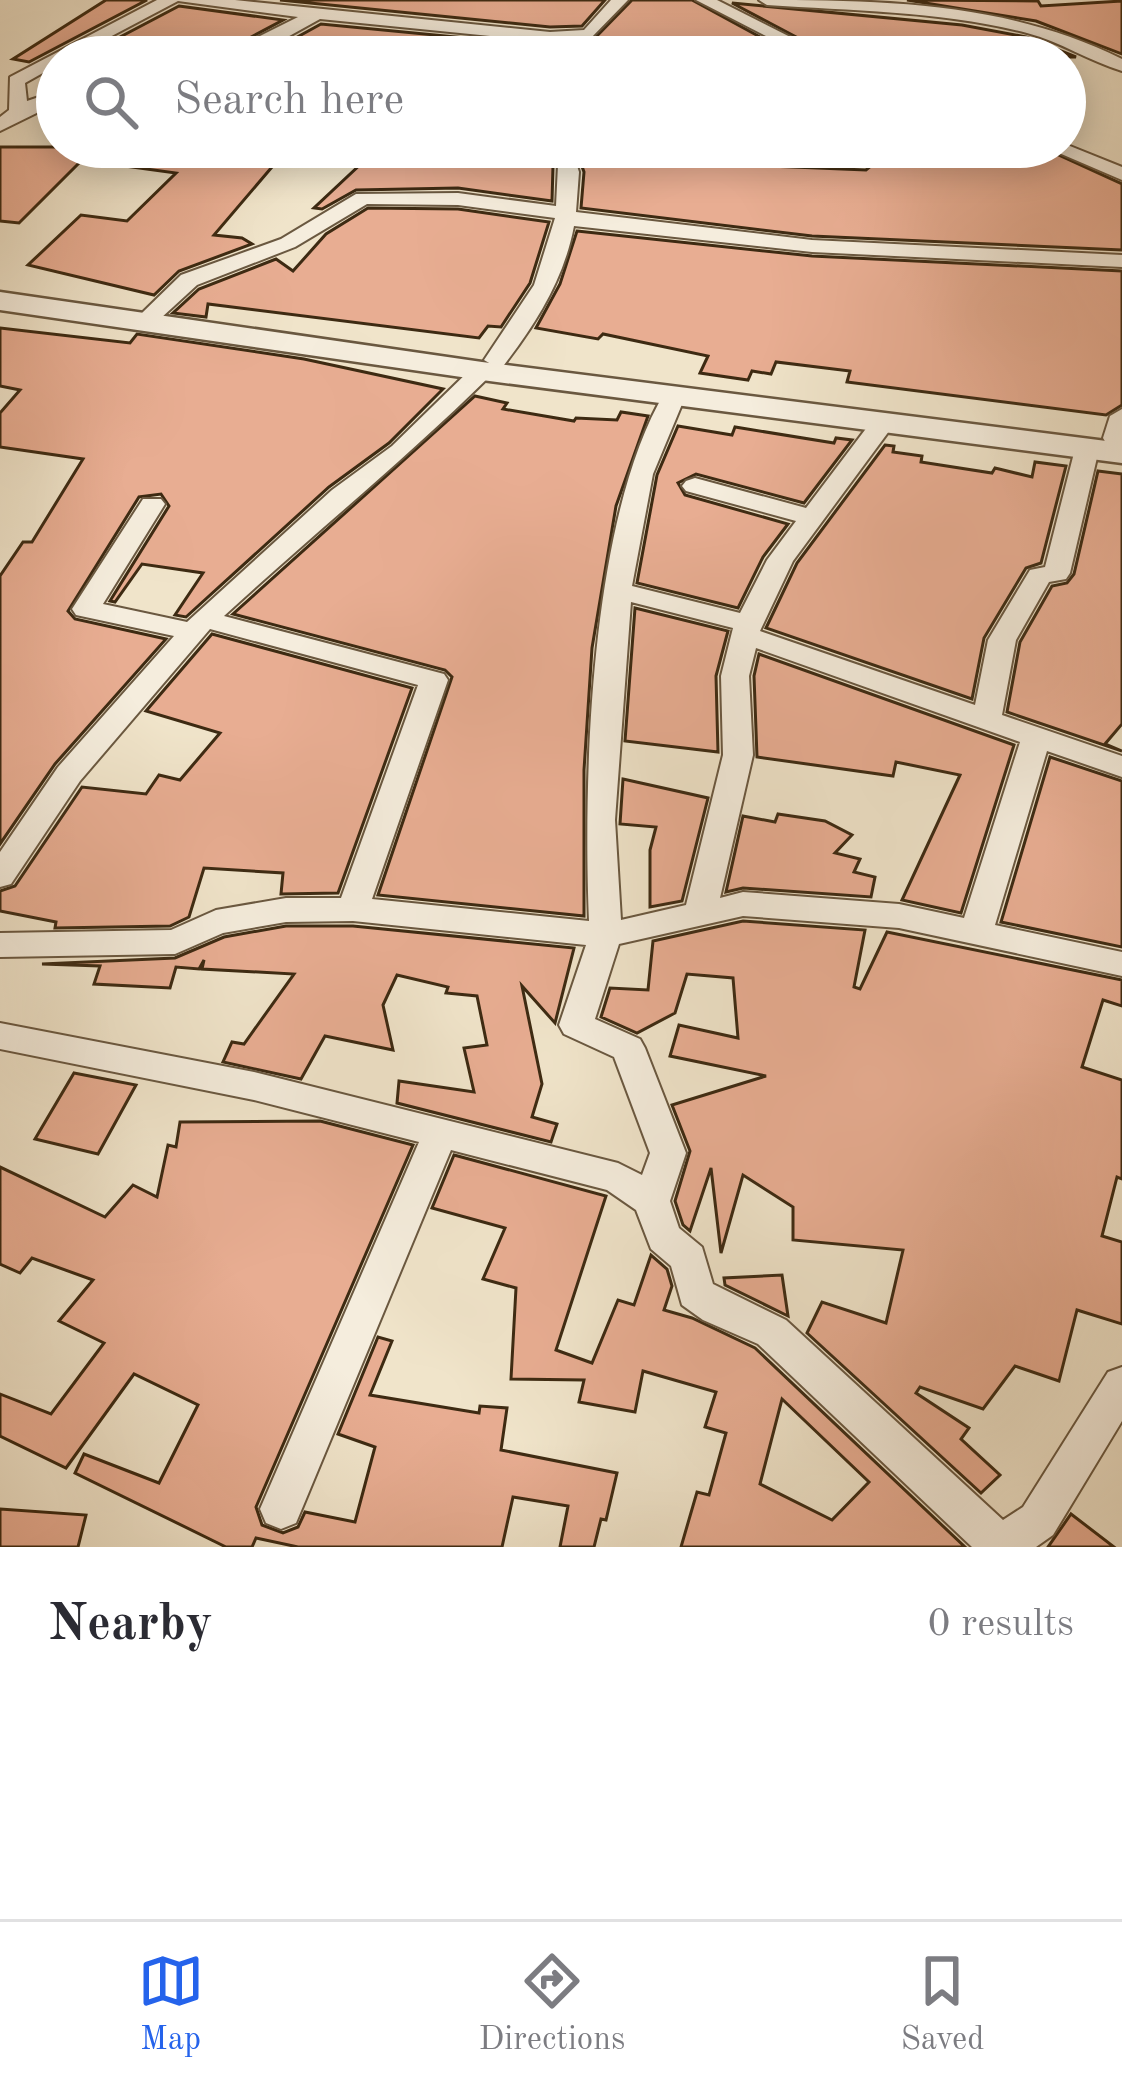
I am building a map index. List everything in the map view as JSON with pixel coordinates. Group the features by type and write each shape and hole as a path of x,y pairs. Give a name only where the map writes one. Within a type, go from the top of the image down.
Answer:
{"street":[{"path":"99,36 170,0"},
{"path":"185,0 530,36"},
{"path":"277,36 335,0"},
{"path":"564,36 589,35 620,0"},
{"path":"711,2 750,0"},
{"path":"767,0 997,21 1048,36"},
{"path":"997,21 1010,0"},
{"path":"711,2 779,36"},
{"path":"1088,48 1122,53"},
{"path":"1088,48 1122,66"},
{"path":"19,112 16,81 36,70"},
{"path":"0,125 36,105"},
{"path":"1086,156 1122,148"},
{"path":"1086,159 1122,174"},
{"path":"0,876 69,774 200,625 341,495 401,451 489,366 542,294 568,217 570,168"},
{"path":"153,313 189,280 288,243 363,198 458,199 812,246 1122,261"},
{"path":"0,289 673,397 883,423 1114,439"},
{"path":"0,301 489,366 1114,439"},
{"path":"651,1201 668,1154 628,1048 576,1025 606,935 600,820 618,591 641,474 673,397"},
{"path":"700,914 738,755 735,676 746,629 780,560 883,423"},
{"path":"987,720 1002,640 1040,576 1057,573 1114,439"},
{"path":"695,486 812,518"},
{"path":"152,505 86,609 200,625 434,680 353,909"},
{"path":"618,591 746,629 1122,766"},
{"path":"976,930 1037,735"},
{"path":"0,945 136,946 175,942 216,922 353,909 606,935 743,904 899,916 1122,964"},
{"path":"0,1036 254,1086 618,1178 651,1201 664,1238 688,1258 696,1292 717,1308 772,1332 999,1546 1038,1521 1122,1385"},
{"path":"281,1509 441,1132"}],"building":[{"path":"106,0 147,0 78,36 49,36"},
{"path":"280,0 605,0 582,26 550,27"},
{"path":"632,0 692,0 758,36 597,36"},
{"path":"907,0 1038,1 1041,6 1122,1 1122,54 1086,40 1086,36 1036,21"},
{"path":"732,3 962,25 1021,36 794,36"},
{"path":"179,6 283,20 253,36 122,36"},
{"path":"321,24 446,36 299,36"},
{"path":"36,44 36,58 13,59"},
{"path":"0,147 36,147 36,168 74,168 19,223 0,221"},
{"path":"139,168 271,168 214,235 252,244 179,271 154,295 28,265 81,215 127,221 176,173"},
{"path":"357,168 553,168 552,201 458,188 356,190 322,209 314,208"},
{"path":"583,168 1086,168 1122,184 1122,250 812,236 581,208"},
{"path":"368,208 458,209 549,222 530,283 501,327 488,326 479,338 208,304 206,317 173,313 199,289 276,259 293,271 326,234"},
{"path":"577,231 812,256 1122,271 1122,405 1106,415 847,382 850,371 776,362 771,374 752,371 748,380 700,373 708,356 603,334 598,339 536,328 560,284"},
{"path":"0,328 130,343 137,334 304,359 443,389 389,443 329,487 186,617 175,615 203,573 142,564 115,602 110,601 169,506 161,494 139,497 68,611 75,619 166,639 55,764 0,844 0,576 23,542 32,542 83,459 0,447 0,413 20,390 0,386"},
{"path":"475,396 507,403 503,409 574,421 617,420 621,412 648,416 616,506 592,648 584,770 584,916 378,895 452,677 445,670 233,614"},
{"path":"678,426 732,435 735,427 834,443 836,438 852,440 804,503 696,474 678,483 685,495 788,524 763,557 738,608 637,583 657,475"},
{"path":"885,445 894,446 893,452 922,456 921,462 992,473 995,468 1032,477 1035,462 1066,466 1041,563 1026,568 984,638 972,699 766,628 797,563"},
{"path":"1098,471 1122,474 1122,724 1105,744 1122,751 1007,712 1020,642 1052,586 1067,583 1074,574"},
{"path":"635,608 728,631 716,676 718,752 625,741"},
{"path":"212,634 412,688 338,893 281,894 283,873 204,868 189,917 170,926 55,928 56,922 0,911 0,891 15,886 82,787 146,794 159,775 180,780 220,733 146,711"},
{"path":"759,654 1014,745 961,913 902,900 960,775 896,762 893,776 757,757 754,676"},
{"path":"1050,757 1122,781 1122,947 1001,922"},
{"path":"623,779 708,798 682,901 650,907 650,850 656,827 620,824"},
{"path":"778,814 825,821 852,835 835,853 860,859 854,872 875,877 871,897 743,888 726,892 743,816 775,822"},
{"path":"743,921 865,930 854,987 860,989 887,932 1122,980 1122,1006 1103,1000 1082,1067 1122,1080 1122,1179 1117,1177 1102,1236 1122,1242 1122,1324 1077,1310 1059,1381 1015,1366 983,1409 920,1387 916,1393 969,1428 961,1439 1000,1475 981,1493 807,1333 822,1302 886,1323 903,1250 793,1240 793,1207 743,1175 721,1253 711,1168 690,1231 683,1225 675,1201 690,1151 672,1105 766,1076 670,1056 679,1025 738,1038 733,978 687,974 675,1013 637,1033 601,1017 610,988 648,990 653,941"},
{"path":"286,926 353,926 574,948 555,1023 522,986 542,1084 532,1117 557,1124 551,1142 397,1103 399,1081 474,1092 464,1048 487,1045 477,996 446,993 448,987 397,975 383,1005 393,1050 325,1036 301,1079 223,1062 232,1042 244,1044 294,974 202,969 204,960 199,969 176,967 170,988 94,984 100,966 42,964 175,958 224,937"},
{"path":"74,1073 136,1085 98,1154 35,1139"},
{"path":"320,1121 413,1145 256,1507 262,1525 283,1533 298,1527 305,1512 355,1522 375,1447 338,1434 378,1337 392,1341 370,1395 479,1413 480,1406 507,1408 501,1450 617,1473 594,1547 560,1547 568,1506 513,1497 502,1547 298,1547 256,1538 252,1547 226,1547 75,1473 84,1454 159,1483 198,1405 134,1374 66,1468 0,1436 0,1394 51,1414 104,1343 59,1321 93,1280 32,1258 20,1273 0,1264 0,1167 105,1217 133,1185 157,1197 168,1145 176,1147 180,1122"},
{"path":"454,1155 606,1196 556,1350 592,1363 618,1300 634,1305 651,1255 667,1269 672,1286 664,1310 755,1348 965,1547 681,1547 697,1492 709,1495 726,1433 705,1427 716,1392 643,1371 635,1412 579,1402 584,1380 511,1379 516,1288 483,1279 505,1228 432,1208","holes":["782,1399 869,1482 832,1520 760,1484"]},
{"path":"782,1275 788,1316 725,1285 724,1278"},
{"path":"0,1509 86,1515 78,1547 0,1547"},
{"path":"1071,1514 1114,1547 1048,1547"}]}
